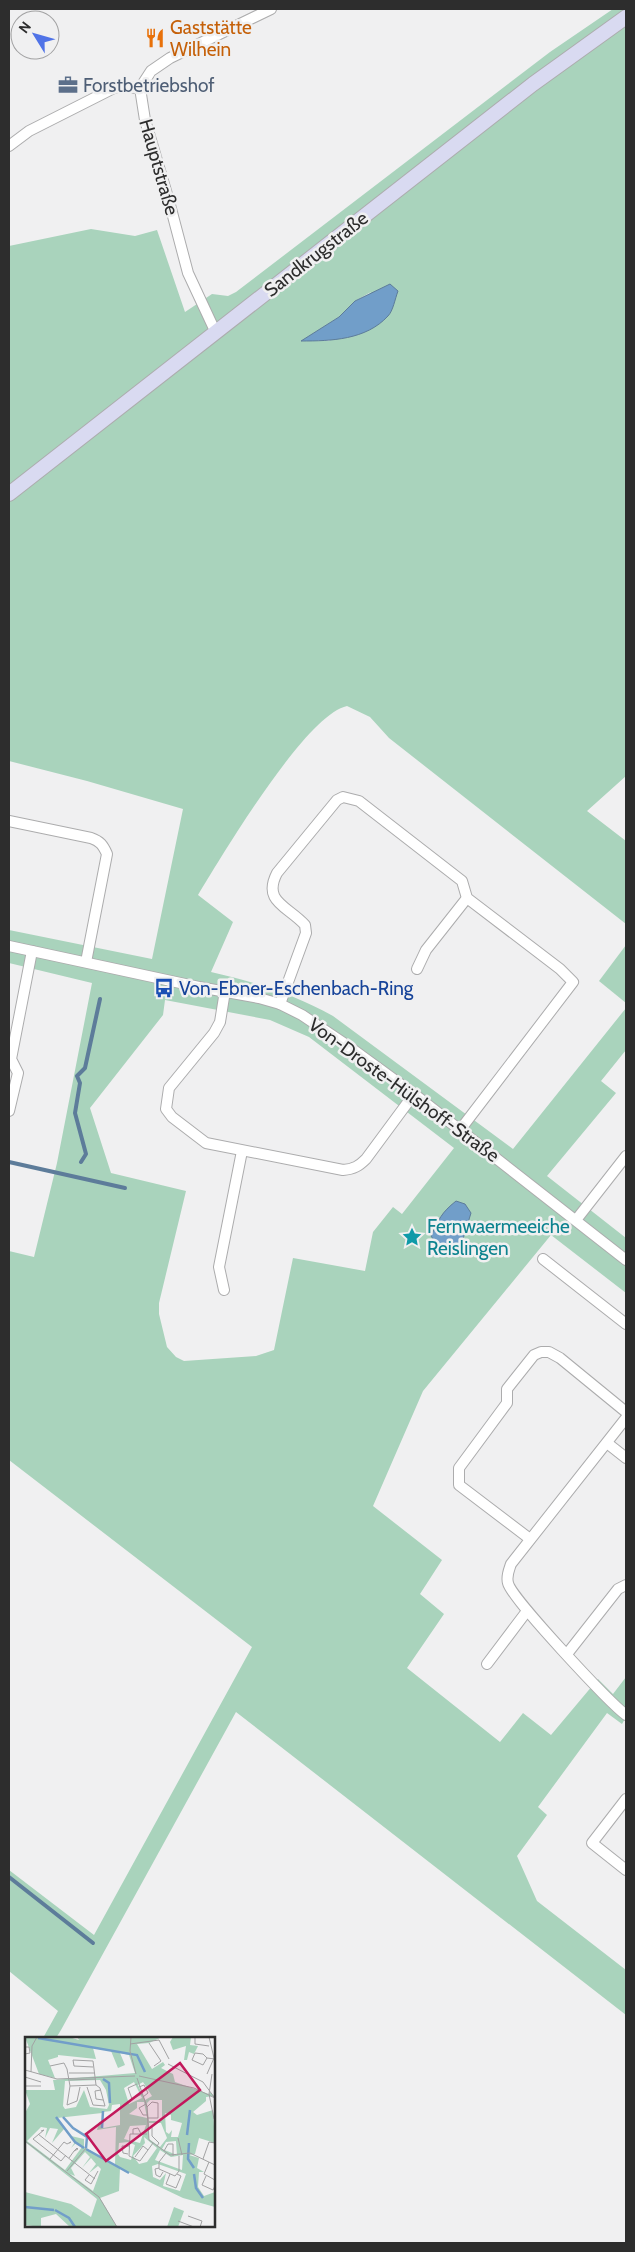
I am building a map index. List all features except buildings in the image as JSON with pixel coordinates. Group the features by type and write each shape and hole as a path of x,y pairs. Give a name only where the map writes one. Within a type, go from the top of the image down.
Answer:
{"street":[{"path":"9,146 29,131 116,87 140,88 151,71 170,58 271,9"},
{"name":"Sandkrugstraße","path":"9,494 533,84 626,17"},
{"name":"Hauptstraße","path":"140,88 145,120 188,273 216,333"},
{"path":"280,1004 306,933 305,925 276,900 272,893 271,884 277,873 337,800 343,797 359,801 462,881 467,898 560,969 573,982 460,1130"},
{"path":"9,821 91,838 99,841 104,847 107,854 86,962"},
{"path":"417,969 426,950 467,898"},
{"name":"Von-Droste-Hülshoff-Straße","path":"9,946 280,1004 351,1048 414,1094 626,1260"},
{"path":"9,1111 18,1073 11,1059 32,951"},
{"path":"225,991 217,1027 169,1088 166,1109 172,1117 206,1142 242,1151 343,1170 351,1169 359,1166 366,1159 414,1094"},
{"path":"224,1290 219,1267 242,1151"},
{"path":"576,1220 626,1158"},
{"path":"543,1259 626,1324"},
{"path":"530,1539 459,1485 459,1468 507,1403 507,1389 534,1355 548,1352 560,1358 626,1412"},
{"path":"626,1418 511,1564 508,1574 508,1583 512,1592 527,1612 626,1715"},
{"path":"607,1443 626,1458"},
{"path":"568,1654 618,1589 626,1585"},
{"path":"487,1664 527,1612"},
{"path":"626,1798 592,1843 626,1870"}],"green space":[{"path":"613,9 626,9 626,776 587,811 626,841 626,924 389,738 370,717 347,706 330,715 309,734 288,759 225,850 198,895 233,922 211,972 243,980 304,1001 333,1016 513,1149 626,1008 626,1050 601,1081 616,1093 547,1176 626,1238 626,1293 551,1235 423,1391 373,1506 442,1560 420,1594 444,1614 407,1668 500,1742 523,1713 551,1735 598,1679 613,1694 626,1677 626,1717 622,1724 607,1713 538,1807 547,1815 517,1856 537,1901 626,1970 626,2015 236,1712 57,2037 44,2037 58,2011 9,1971 9,1870 94,1935 252,1647 9,1460 9,1251 34,1257 57,1163 92,983 9,963 9,930 152,959 183,809 9,761 9,246 91,229 135,236 157,230 185,312 212,294 228,296 236,292 550,52","holes":["371,292 329,341 302,341 339,317 355,301","165,1000 270,1020 309,1037 454,1148 402,1214 393,1207 373,1232 365,1271 293,1258 274,1350 256,1356 184,1361 176,1357 167,1347 159,1314 159,1303 186,1191 111,1173 90,1108 163,1015"]},
{"path":"626,945 626,1003 599,981"}],"water":[{"path":"390,284 398,291 390,314 379,324 348,338 301,341 339,317 355,301"},
{"path":"456,1201 465,1204 471,1213 463,1239 453,1251 449,1251 440,1247 431,1236 441,1217"}],"waterway":[{"path":"81,1162 86,1154 75,1113 80,1083 77,1076 85,1068 100,999"},
{"path":"9,1162 125,1188"},
{"path":"9,1877 93,1943"}],"place":[{"name":"Gaststätte Wilhein","path":"155,38"},
{"name":"Forstbetriebshof","path":"68,85"},
{"name":"Von-Ebner-Eschenbach-Ring","path":"164,988"},
{"name":"Fernwaermeeiche Reislingen","path":"412,1237"}]}
